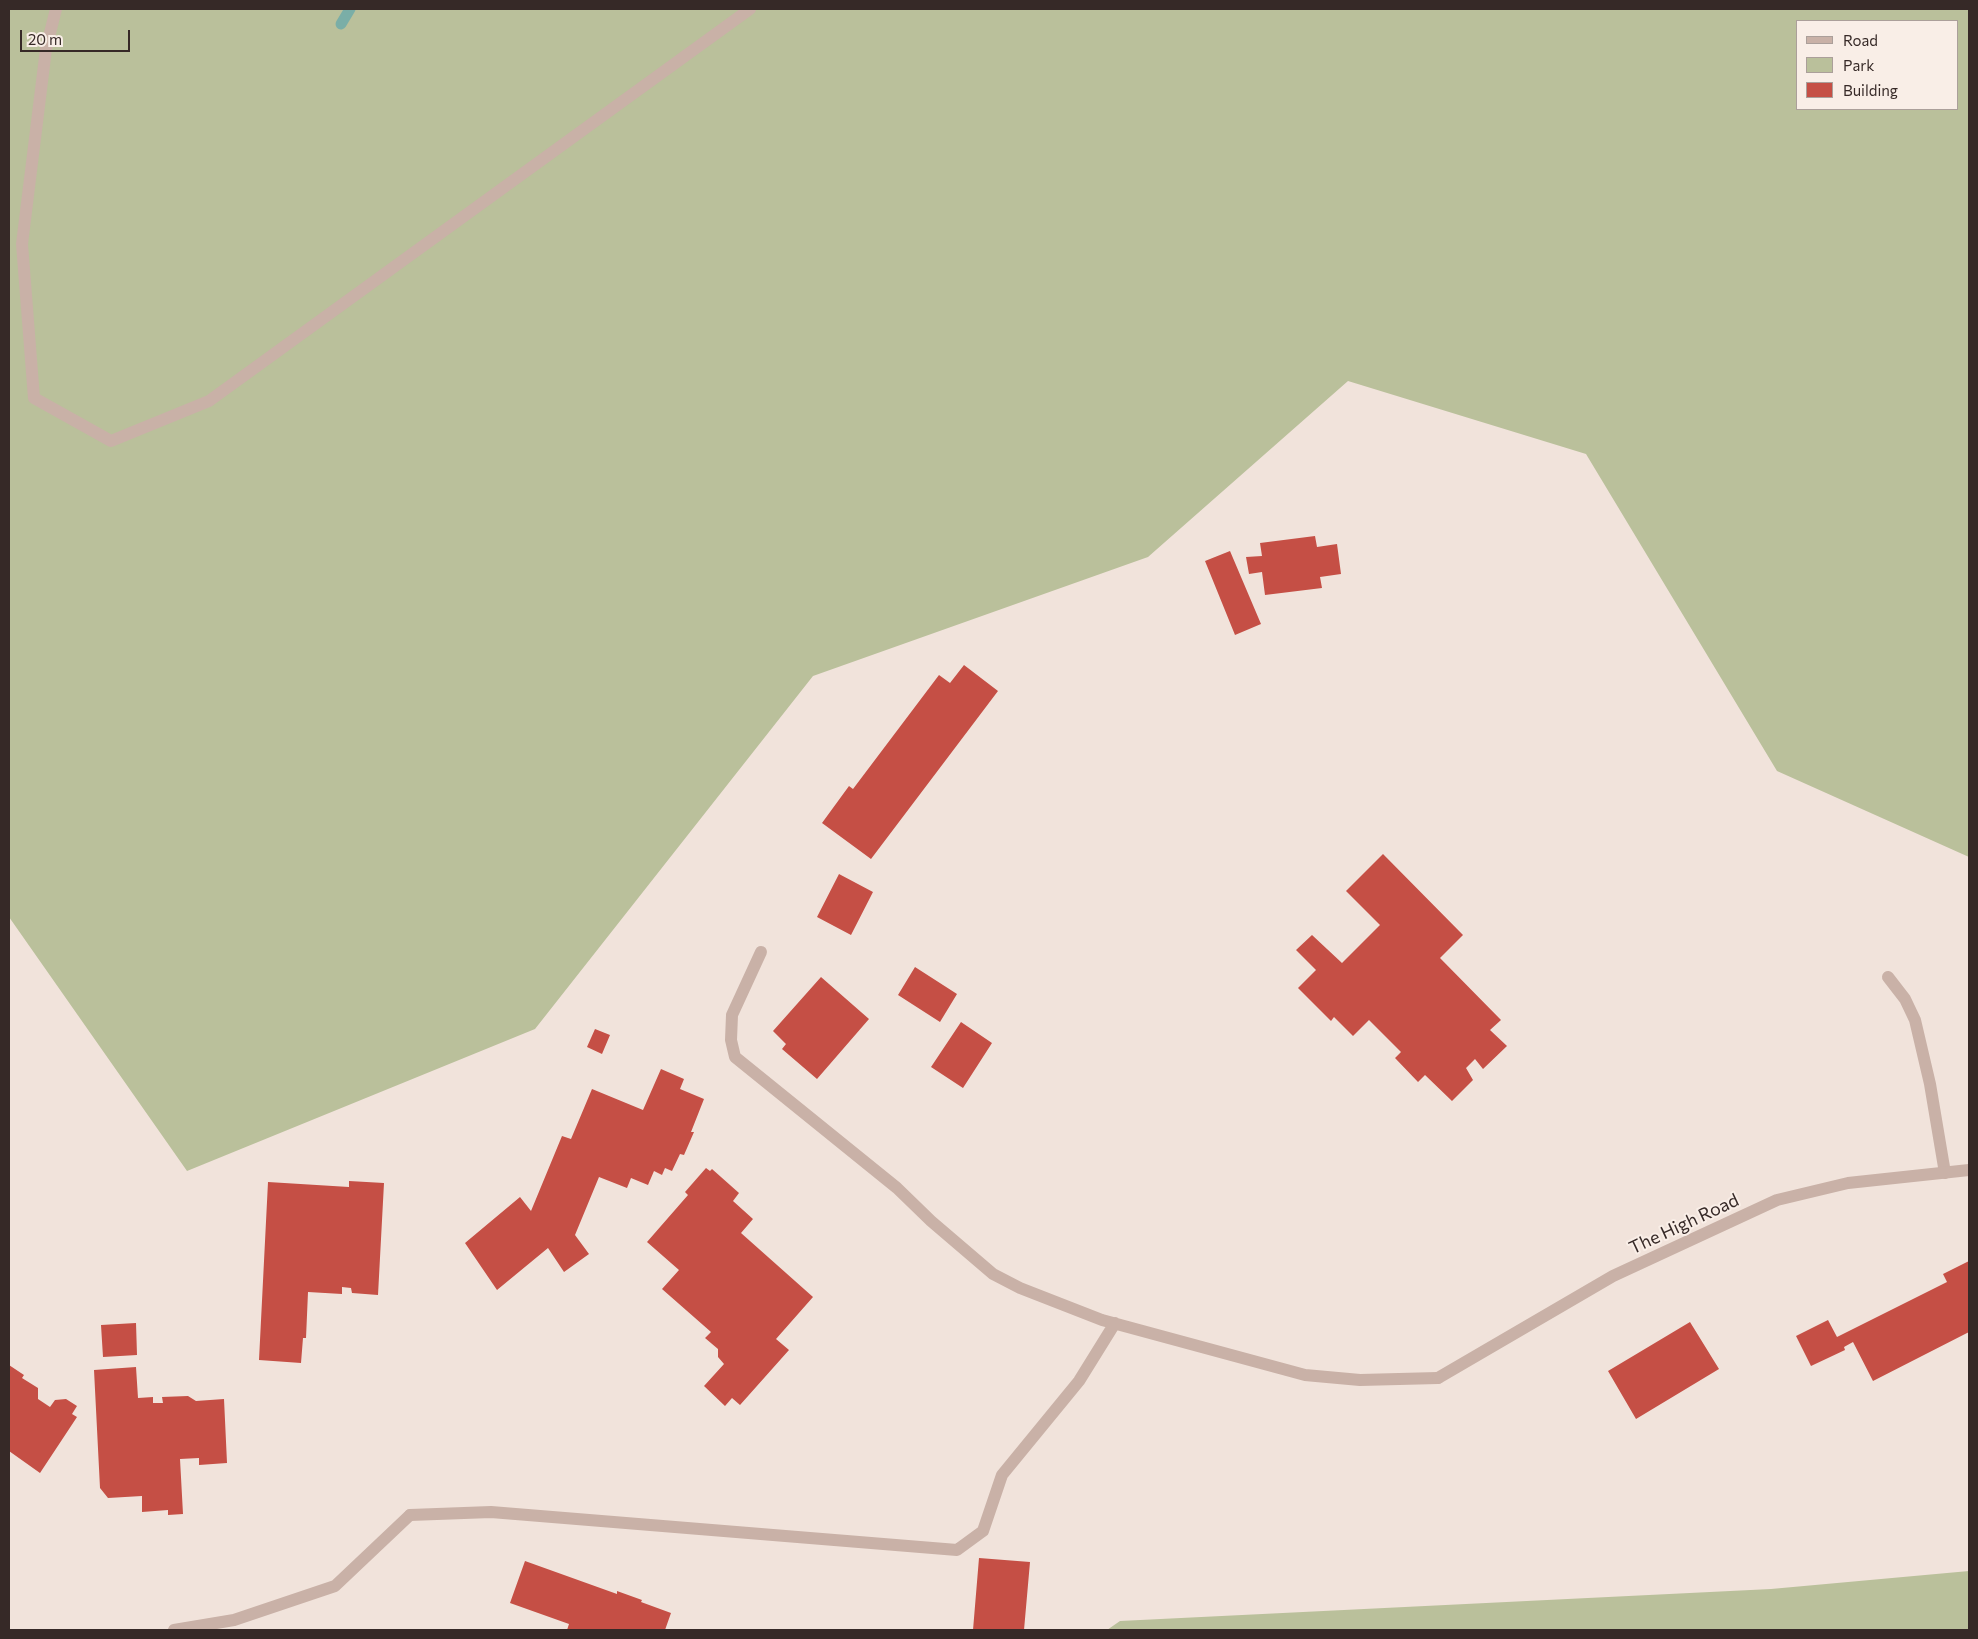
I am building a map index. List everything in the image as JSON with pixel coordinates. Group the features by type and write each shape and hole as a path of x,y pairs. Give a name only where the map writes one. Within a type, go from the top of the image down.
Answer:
{"street":[{"path":"56,9 46,49 22,244 34,398 111,440 209,401 750,9"},
{"path":"174,1630 234,1620 335,1586 410,1515 491,1512 957,1550 983,1531 1002,1475 1079,1382 1115,1323 1020,1288 994,1274 930,1221 897,1188 735,1057 731,1040 732,1016 761,952"},
{"path":"1888,977 1905,999 1915,1020 1930,1084 1944,1173"},
{"name":"The High Road","path":"1115,1323 1305,1375 1360,1380 1438,1378 1613,1276 1777,1200 1848,1183 1969,1170"}],"green space":[{"path":"9,9 1969,9 1969,857 1777,771 1586,454 1348,381 1148,557 813,676 535,1029 187,1171 9,917"},
{"path":"1969,1571 1969,1630 1107,1630 1120,1621 1771,1589"}],"building":[{"path":"1315,536 1317,547 1337,544 1341,574 1320,577 1322,588 1265,595 1262,572 1249,574 1246,557 1262,556 1260,543"},
{"path":"1230,551 1261,624 1235,635 1205,561"},
{"path":"964,665 998,691 871,859 822,823 849,786 853,789 939,675 950,683"},
{"path":"1383,854 1463,935 1440,958 1501,1020 1490,1030 1507,1046 1483,1069 1475,1059 1466,1068 1473,1080 1452,1101 1425,1075 1418,1082 1395,1058 1401,1052 1369,1020 1353,1036 1334,1017 1331,1021 1298,988 1316,970 1296,950 1312,935 1342,963 1380,925 1346,891"},
{"path":"839,874 873,892 851,935 817,917"},
{"path":"915,967 957,994 940,1022 898,995"},
{"path":"821,977 869,1019 817,1079 782,1049 786,1044 773,1031"},
{"path":"961,1022 992,1043 963,1088 931,1067"},
{"path":"595,1029 610,1035 602,1054 587,1047"},
{"path":"661,1069 684,1079 680,1089 704,1099 691,1132 694,1132 684,1155 680,1154 672,1171 665,1168 662,1175 654,1171 648,1185 631,1178 627,1188 599,1177 575,1235 589,1254 564,1272 548,1248 497,1290 465,1243 520,1197 531,1211 562,1136 571,1139 592,1089 643,1110"},
{"path":"706,1168 710,1171 712,1169 739,1193 733,1201 753,1219 741,1233 813,1297 776,1339 789,1350 740,1405 732,1398 725,1406 704,1386 724,1364 718,1357 718,1349 705,1338 711,1332 662,1289 679,1270 647,1242 688,1195 685,1192"},
{"path":"349,1181 384,1183 378,1295 352,1293 351,1288 342,1287 342,1294 308,1292 306,1338 303,1338 301,1363 259,1360 268,1182 349,1187"},
{"path":"1969,1261 1969,1332 1873,1381 1853,1342 1844,1347 1845,1350 1811,1366 1796,1336 1828,1320 1837,1337 1947,1282 1943,1274"},
{"path":"1690,1322 1719,1369 1636,1419 1608,1371"},
{"path":"136,1323 137,1355 103,1357 101,1325"},
{"path":"9,1365 24,1375 22,1378 38,1388 38,1399 50,1407 55,1400 66,1399 77,1406 72,1414 77,1417 40,1473 9,1451"},
{"path":"136,1367 138,1398 153,1397 153,1403 163,1403 162,1397 188,1396 196,1401 224,1399 227,1463 199,1465 199,1458 180,1459 183,1514 168,1515 168,1510 142,1512 142,1496 108,1498 100,1488 94,1370"},
{"path":"979,1558 1030,1562 1024,1630 973,1630"},
{"path":"525,1561 617,1594 617,1591 671,1613 665,1630 567,1630 569,1624 510,1603"}],"waterway":[{"path":"341,24 350,9"}]}
